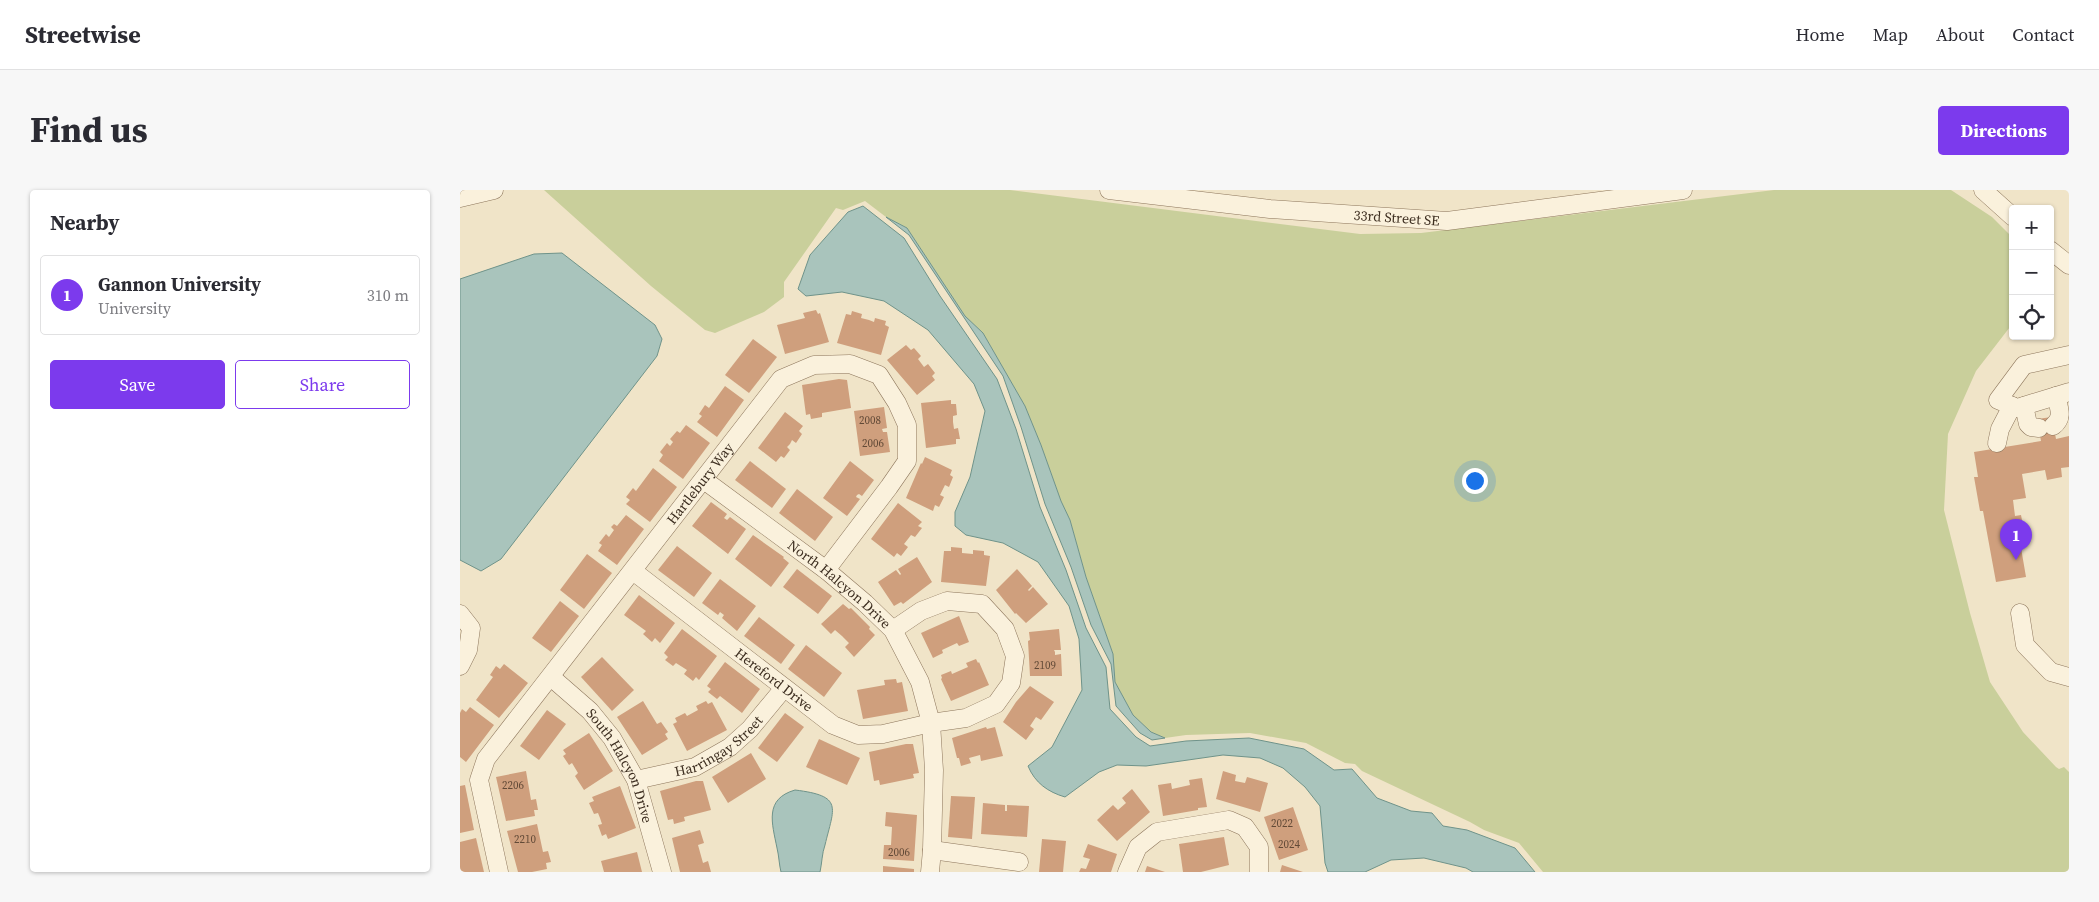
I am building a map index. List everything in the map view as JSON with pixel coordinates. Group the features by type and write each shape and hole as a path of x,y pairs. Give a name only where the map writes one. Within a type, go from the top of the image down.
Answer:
{"street":[{"path":"460,198 494,190"},
{"name":"33rd Street SE","path":"1108,190 1270,209 1447,221 1682,190"},
{"path":"1983,190 2009,213"},
{"path":"2054,253 2069,265"},
{"path":"2018,406 2031,427 2046,427 2058,422 2061,416 2062,394 2018,406 1998,400 2024,365 2069,355"},
{"name":"Hartlebury Way","path":"499,872 478,780 486,759 704,480 781,378 814,365 850,364 879,375 897,403 907,425 907,461 826,570"},
{"path":"1997,443 2000,429 2018,406"},
{"name":"North Halcyon Drive","path":"704,480 826,570 865,602 893,630 920,682 931,723"},
{"name":"Hereford Drive","path":"633,571 833,725 858,735 883,734 931,723 966,718 996,704 1011,683 1015,656 1004,629 982,604 947,601 921,611 893,630"},
{"path":"2020,613 2025,645 2051,672 2069,677"},
{"path":"460,614 471,628 468,650 460,666"},
{"name":"South Halcyon Drive","path":"551,677 590,711 612,738 636,780 662,872"},
{"name":"Harringay Street","path":"636,780 695,767 730,747 750,729 784,688"},
{"path":"930,872 934,770 931,723"},
{"path":"1127,872 1138,847 1157,832 1229,820 1244,827 1259,847 1260,872"},
{"path":"932,850 1018,862"}],"green space":[{"path":"544,190 1010,190 1360,234 1421,233 1774,190 1951,190 1992,217 2009,234 2009,328 1976,371 1948,434 1944,510 1990,682 2023,732 2056,767 2059,769 2064,767 2069,772 2069,872 1543,872 1519,843 1484,830 1362,771 1355,764 1345,763 1306,743 1250,733 1186,735 1165,738 1151,732 1133,715 1115,682 1113,654 1086,577 1070,520 1025,406 983,333 965,316 907,228 886,217 865,201 843,210 836,208 784,282 784,297 764,312 715,333 705,330 651,286"}],"water":[{"path":"863,206 904,238 940,296 997,379 1016,429 1040,507 1066,570 1086,628 1106,667 1110,709 1136,737 1150,746 1186,741 1249,738 1304,749 1334,770 1352,769 1377,798 1411,811 1432,813 1443,826 1467,830 1515,848 1535,872 1473,872 1466,868 1424,858 1391,860 1365,872 1328,872 1325,863 1320,806 1305,787 1283,768 1260,758 1223,755 1146,766 1117,765 1099,772 1065,797 1038,782 1028,766 1052,747 1082,690 1079,639 1069,606 1038,562 1003,543 966,535 955,526 955,512 970,477 985,411 974,384 928,330 884,301 842,292 806,296 798,289 810,255 848,212"},
{"path":"886,217 907,228 965,316 983,333 1025,406 1070,520 1086,577 1113,654 1115,682 1133,715 1151,732 1165,738 1152,740 1140,733 1116,706 1111,664 1091,625 1071,567 1045,504 1003,376 909,235"},
{"path":"562,253 655,325 662,339 657,356 501,559 481,571 460,560 460,279 534,254"},
{"path":"795,790 822,796 832,806 831,821 820,872 781,872 773,830 772,813 778,799"}],"building":[{"path":"816,310 818,314 820,313 829,342 785,354 777,325 805,318 803,313"},
{"path":"852,311 862,314 861,318 874,322 875,318 886,321 885,325 889,327 881,355 837,343 846,314 851,315"},
{"path":"753,339 777,357 749,393 725,375"},
{"path":"906,345 911,350 914,348 921,356 918,359 924,367 928,364 935,373 932,376 935,380 917,395 887,360"},
{"path":"839,379 847,380 851,408 822,413 822,417 811,419 810,414 806,415 802,385"},
{"path":"725,386 744,400 717,437 697,422 702,416 699,414 705,405 709,408"},
{"path":"951,400 951,404 956,404 957,415 953,416 953,422 954,429 958,428 960,439 956,439 956,444 926,448 921,403"},
{"path":"884,407 887,428 882,429 883,432 887,432 890,452 860,456 854,411"},
{"path":"785,412 803,426 799,431 802,434 796,443 792,440 787,447 790,450 784,458 781,456 776,462 758,448"},
{"path":"2052,417 2056,439 2069,436 2069,467 2061,468 2062,477 2047,480 2045,470 2022,474 2026,498 2013,500 2015,516 2021,515 2026,541 2020,542 2026,577 1996,582 1983,511 1980,511 1974,477 1978,477 1974,452 2041,441 2037,419"},
{"path":"686,425 710,443 683,479 659,461 663,455 660,452 667,443 670,446 673,442 670,439 677,431 680,433"},
{"path":"925,457 952,470 950,475 953,477 949,487 945,485 940,495 944,497 939,507 935,505 933,511 906,498"},
{"path":"750,461 786,489 772,508 735,480"},
{"path":"850,461 874,480 862,496 857,495 856,497 860,499 847,516 823,498"},
{"path":"653,468 677,487 650,522 626,504 630,500 626,497 633,488 636,491"},
{"path":"797,489 833,517 815,541 779,513"},
{"path":"711,502 727,514 724,518 727,520 730,517 746,529 728,554 692,526"},
{"path":"898,503 922,522 918,526 922,528 915,537 911,535 904,544 908,547 901,556 897,553 894,557 871,539"},
{"path":"626,515 644,529 617,565 598,551 602,545 599,543 606,534 609,537 614,530 611,527 614,524 617,526"},
{"path":"753,535 784,557 789,563 771,587 735,559"},
{"path":"677,546 712,573 694,597 658,570"},
{"path":"951,547 962,548 962,553 973,554 973,550 984,551 984,555 990,556 986,586 941,582 944,551 951,551"},
{"path":"587,554 612,573 584,609 560,590"},
{"path":"917,557 932,582 903,604 901,602 894,606 878,582 896,570 900,575 898,569"},
{"path":"797,569 832,596 818,614 783,587"},
{"path":"1017,569 1032,586 1028,590 1033,587 1048,604 1026,623 1015,614 996,590"},
{"path":"720,579 756,606 737,631 722,618 724,615 720,612 718,615 702,603"},
{"path":"639,595 675,623 660,643 655,638 652,642 643,634 646,631 624,615"},
{"path":"560,601 579,616 551,652 532,638"},
{"path":"843,604 849,609 851,608 870,627 869,629 875,635 854,657 845,647 849,643 835,630 831,634 821,624"},
{"path":"959,616 969,642 959,646 957,643 942,650 943,653 933,658 921,633"},
{"path":"759,617 795,645 781,664 744,636"},
{"path":"682,629 717,656 699,680 696,677 693,681 684,674 687,670 676,663 673,666 665,660 668,657 664,653"},
{"path":"1059,629 1061,650 1054,650 1055,655 1061,654 1062,676 1030,676 1029,632"},
{"path":"806,645 842,673 824,697 788,669"},
{"path":"602,657 634,690 612,711 581,677"},
{"path":"976,659 989,685 951,701 941,675 951,671 952,674 968,667 966,663"},
{"path":"725,662 760,689 742,713 720,696 717,699 708,692 711,689 707,686"},
{"path":"504,664 528,683 499,718 476,700 493,677 490,675 496,666 500,669"},
{"path":"896,679 897,683 902,682 908,711 863,719 857,690 885,685 884,680"},
{"path":"1030,686 1054,702 1041,720 1036,717 1030,726 1034,729 1026,740 1003,722 1016,702"},
{"path":"643,701 657,724 661,722 668,732 665,734 668,739 642,755 617,717"},
{"path":"706,701 708,704 712,702 727,730 687,751 673,724 677,722 675,718 685,713 687,716 698,710 696,706"},
{"path":"470,707 494,725 466,762 460,757 460,713 462,709 466,712"},
{"path":"547,710 566,724 539,760 520,746"},
{"path":"785,713 804,727 777,762 758,748"},
{"path":"986,727 987,729 995,727 1003,756 981,761 980,755 969,758 971,763 961,766 952,738"},
{"path":"589,733 613,771 584,790 575,776 578,773 572,763 569,765 563,756 566,754 563,750"},
{"path":"819,739 860,758 847,785 806,767"},
{"path":"913,744 919,773 913,774 914,778 880,785 879,780 874,781 869,752"},
{"path":"751,753 766,779 728,803 712,777"},
{"path":"526,771 531,800 536,799 538,810 534,810 535,816 506,821 496,777"},
{"path":"1223,771 1236,775 1235,781 1245,783 1247,777 1268,783 1260,812 1216,799"},
{"path":"1202,778 1207,807 1163,816 1158,785 1171,783 1172,789 1190,785 1189,780"},
{"path":"696,781 703,781 711,810 684,817 685,821 674,824 673,819 668,820 660,791"},
{"path":"465,785 474,830 460,833 460,786"},
{"path":"620,786 636,828 608,839 606,834 602,836 598,825 602,824 600,818 598,813 594,814 589,803 594,801 592,797"},
{"path":"1132,789 1150,812 1117,841 1097,820 1113,805 1118,810 1126,803 1122,798"},
{"path":"951,796 975,797 972,839 948,837"},
{"path":"983,803 1005,805 1005,811 1007,811 1007,805 1029,806 1027,837 981,834"},
{"path":"1293,807 1308,850 1279,860 1264,817"},
{"path":"886,812 917,815 914,861 883,859 884,845 891,845 892,827 885,826"},
{"path":"537,824 543,852 548,851 551,862 546,863 547,869 518,872 507,831"},
{"path":"700,830 704,843 698,845 703,863 708,861 711,872 680,872 672,838"},
{"path":"1224,837 1229,865 1201,872 1183,872 1179,844"},
{"path":"476,838 484,872 460,872 460,842"},
{"path":"1042,839 1066,841 1063,872 1039,872"},
{"path":"1088,844 1117,854 1111,872 1079,872 1081,868 1086,869 1090,859 1083,857"},
{"path":"637,852 642,872 604,872 601,861"},
{"path":"1282,865 1303,872 1280,872"},
{"path":"883,866 914,869 914,872 883,872"},
{"path":"1147,866 1165,872 1145,872"}],"place":[{"name":"Gannon University","path":"2016,560"}]}
